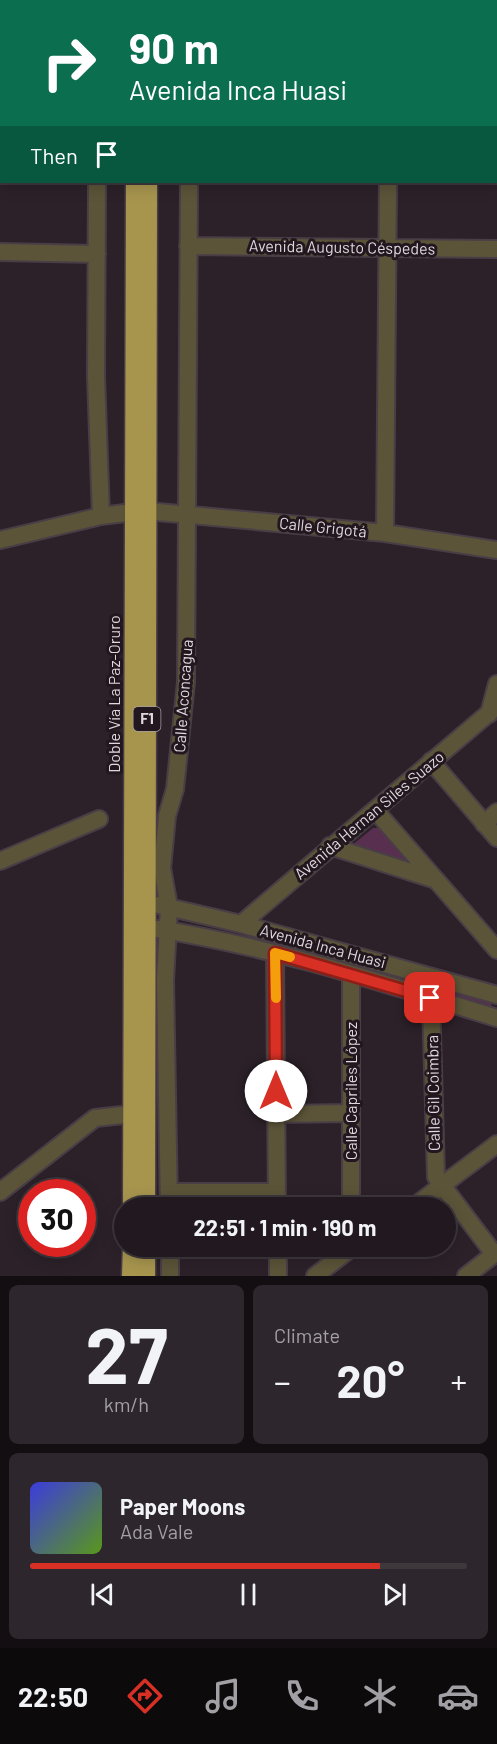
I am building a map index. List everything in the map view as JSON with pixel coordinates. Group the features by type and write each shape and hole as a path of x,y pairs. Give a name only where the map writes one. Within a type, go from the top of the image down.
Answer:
{"highway":[{"name":"Doble Vía La Paz-Oruro","path":"132,1197 132,1114 140,927 147,903 135,183"},
{"name":"Doble Vía La Paz-Oruro","path":"146,1197 140,927 140,512 148,183"},
{"path":"131,1276 132,1257"},
{"path":"146,1257 146,1276"}],"street":[{"path":"97,183 96,423 101,516"},
{"name":"Calle Aconcagua","path":"169,1197 165,980 169,907 163,860 167,816 176,789 186,682 189,183"},
{"path":"385,534 388,183"},
{"name":"Avenida Augusto Céspedes","path":"188,246 497,249"},
{"path":"0,252 97,254"},
{"name":"Calle Grigotá","path":"0,540 101,516 140,512 188,514 385,534 497,549"},
{"path":"493,710 497,684"},
{"name":"Avenida Hernan Siles Suazo","path":"241,924 330,846 493,710"},
{"path":"431,761 497,838"},
{"path":"375,810 497,950"},
{"path":"484,824 497,812"},
{"path":"0,861 99,819"},
{"path":"330,846 436,881"},
{"name":"Avenida Inca Huasi","path":"147,903 241,924 497,995"},
{"name":"Avenida Inca Huasi","path":"140,927 197,934 269,951 497,1018"},
{"path":"267,931 276,1114 277,1197"},
{"name":"Calle Capriles López","path":"351,975 351,1197"},
{"name":"Calle Gil Coimbra","path":"430,998 434,1169 443,1186 496,1253"},
{"path":"276,1114 351,1113"},
{"path":"0,1192 95,1118 132,1114"},
{"path":"428,1197 497,1144"},
{"path":"466,1276 496,1253"},
{"path":"170,1257 170,1276"},
{"path":"278,1257 278,1276"},
{"path":"315,1276 339,1257"}],"shaded area":[{"path":"373,828 379,828 413,865 350,847"},
{"path":"278,940 490,1000 492,1007 487,1009 276,947 274,943"}],"slow traffic":[{"path":"276,998 275,953 290,957"}],"route":[{"path":"276,1091 275,953 430,998"}]}
